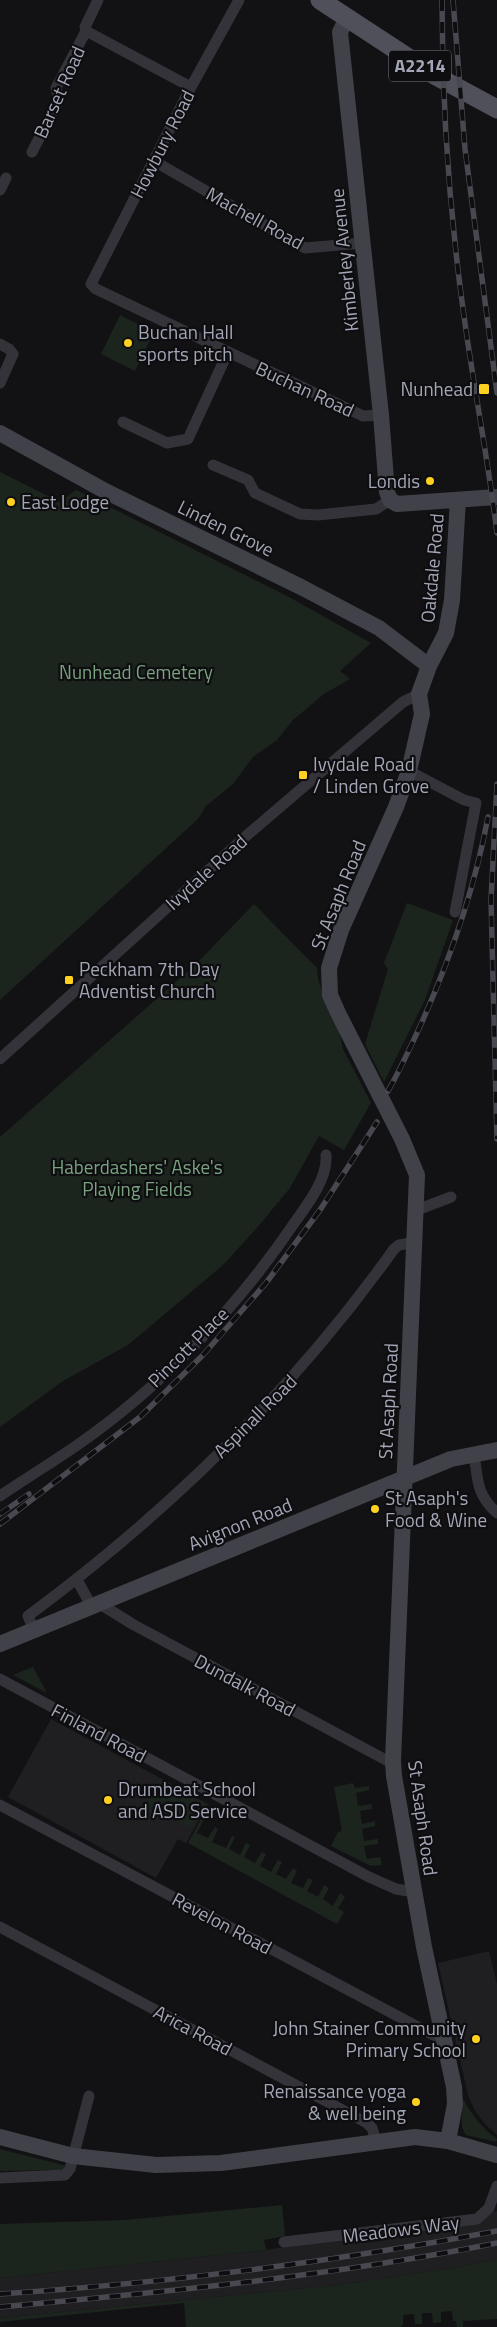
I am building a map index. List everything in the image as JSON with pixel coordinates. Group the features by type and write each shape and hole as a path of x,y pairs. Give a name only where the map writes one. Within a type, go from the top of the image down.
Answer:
{"main road":[{"name":"A2214","path":"320,0 344,10 436,76 497,109"}],"street":[{"name":"Barset Road","path":"32,152 59,100 56,88 86,32 86,27 98,0"},
{"name":"Howbury Road","path":"96,290 91,284 93,279 191,87 239,0"},
{"name":"Kimberley Avenue","path":"344,10 340,32 381,415 386,492 390,500"},
{"name":"Barset Road","path":"86,32 191,87"},
{"name":"Machell Road","path":"154,161 305,248 363,243"},
{"path":"0,190 6,178"},
{"name":"Buchan Road","path":"96,290 363,416 381,415"},
{"path":"0,344 9,349 12,354 0,383"},
{"path":"123,422 167,443 188,439 228,352"},
{"name":"Linden Grove","path":"0,434 107,492 301,587 379,628 429,666"},
{"path":"213,464 248,480 255,493 300,514 318,519 376,509 390,500 397,504 497,497"},
{"name":"Oakdale Road","path":"419,694 429,666 446,633 451,605 458,500"},
{"name":"St Asaph Road","path":"419,694 422,714 409,771 392,819 341,930 329,968 330,995 402,1139 417,1175 416,1242 404,1478 393,1761 414,1892 454,2087 455,2104 448,2141"},
{"name":"Ivydale Road","path":"0,1059 246,836 403,702 419,694"},
{"path":"409,771 464,800 476,803 455,912"},
{"name":"Pincott Place","path":"0,1496 76,1446 124,1409 171,1368 205,1333 246,1287 288,1234 306,1207 326,1168 326,1155"},
{"path":"417,1210 451,1197"},
{"name":"Aspinall Road","path":"31,1623 196,1475 250,1423 303,1366 358,1300 394,1249 400,1245 416,1242"},
{"name":"Avignon Road","path":"0,1644 31,1623 96,1605 451,1459 497,1450"},
{"path":"474,1454 477,1483 482,1496 497,1513"},
{"path":"77,1580 96,1605"},
{"name":"Dundalk Road","path":"96,1605 386,1760 393,1761"},
{"name":"Finland Road","path":"0,1679 369,1877 396,1889 414,1892"},
{"name":"Revelon Road","path":"0,1806 437,2037 444,2036"},
{"name":"Arica Road","path":"0,1927 367,2123 372,2128 376,2142"},
{"path":"0,2178 65,2175 70,2169 89,2096"},
{"path":"0,2137 73,2156 136,2164 191,2165 414,2137 448,2141 497,2155"},
{"name":"Meadows Way","path":"284,2242 477,2220 489,2208 497,2186"}],"shaded area":[{"name":"Drumbeat School and ASD Service","path":"51,1719 208,1804 186,1843 178,1839 156,1878 8,1797"},
{"name":"John Stainer Community Primary School","path":"489,1951 497,1984 497,2135 484,2123 474,2109 468,2095 438,1963"},
{"path":"497,2211 497,2259 453,2268 338,2285 0,2318 0,2278 266,2250"}],"green space":[{"name":"Buchan Hall sports pitch","path":"120,315 154,332 135,371 101,354"},
{"name":"Nunhead Cemetery","path":"0,472 60,502 76,490 289,597 371,643 340,671 350,679 324,694 293,720 277,740 253,757 233,784 206,806 198,819 0,1000"},
{"path":"407,903 453,920 425,1000 384,1082 365,1044 388,969 384,963"},
{"name":"Haberdashers' Aske's Playing Fields","path":"254,904 317,968 318,979 330,1016 339,1031 343,1049 371,1103 344,1150 319,1136 290,1188 223,1265 128,1345 63,1381 0,1427 0,1137 195,965"},
{"path":"33,1667 47,1693 13,1675"},
{"path":"158,1778 204,1803 191,1828 144,1804"},
{"path":"353,1783 355,1788 369,1786 369,1790 356,1793 358,1806 372,1804 372,1809 360,1811 362,1824 375,1821 375,1826 362,1829 364,1841 378,1839 378,1844 364,1846 367,1859 380,1857 382,1865 371,1866 331,1846 338,1832 342,1831 334,1787"},
{"path":"201,1819 203,1821 197,1833 208,1838 215,1827 218,1829 212,1842 226,1848 232,1836 235,1837 229,1849 240,1855 246,1843 250,1845 244,1857 255,1863 262,1852 266,1854 260,1866 271,1872 278,1860 282,1862 276,1874 286,1879 293,1868 297,1871 291,1883 303,1888 308,1878 313,1880 307,1891 318,1897 324,1885 329,1888 323,1899 333,1906 340,1893 345,1897 338,1908 344,1912 337,1924 188,1843"},
{"path":"463,2099 478,2121 497,2139 496,2142 466,2135 462,2127"},
{"path":"0,2149 67,2166 57,2173 55,2170 0,2171"},
{"path":"282,2205 285,2236 264,2240 266,2250 0,2278 0,2224 124,2220"},
{"path":"497,2259 497,2319 463,2321 463,2327 457,2327 456,2321 453,2321 452,2311 441,2312 441,2322 433,2323 432,2313 422,2313 422,2324 415,2324 414,2314 403,2315 403,2325 400,2327 186,2327 184,2303 0,2322 0,2318 338,2285 453,2268"}],"railway":[{"path":"442,0 443,77 450,194 467,337 497,533"},
{"path":"453,0 465,149 497,393"},
{"path":"497,784 491,900 497,1139"},
{"path":"388,1091 417,1033 450,954 476,873 488,817"},
{"path":"0,1524 140,1417 203,1355 266,1283 320,1210 377,1122"},
{"path":"0,1514 29,1494"},
{"path":"0,2294 125,2284 250,2270 312,2262 497,2231"},
{"path":"0,2307 249,2282 374,2265 497,2243"}],"place":[{"name":"Buchan Hall sports pitch","path":"128,343"},
{"name":"Nunhead","path":"484,389"},
{"name":"Londis","path":"430,481"},
{"name":"East Lodge","path":"11,502"},
{"name":"Ivydale Road / Linden Grove","path":"303,775"},
{"name":"Peckham 7th Day Adventist Church","path":"69,980"},
{"name":"St Asaph's Food & Wine","path":"375,1509"},
{"name":"Drumbeat School and ASD Service","path":"108,1800"},
{"name":"John Stainer Community Primary School","path":"476,2039"},
{"name":"Renaissance yoga & well being","path":"416,2102"}]}
